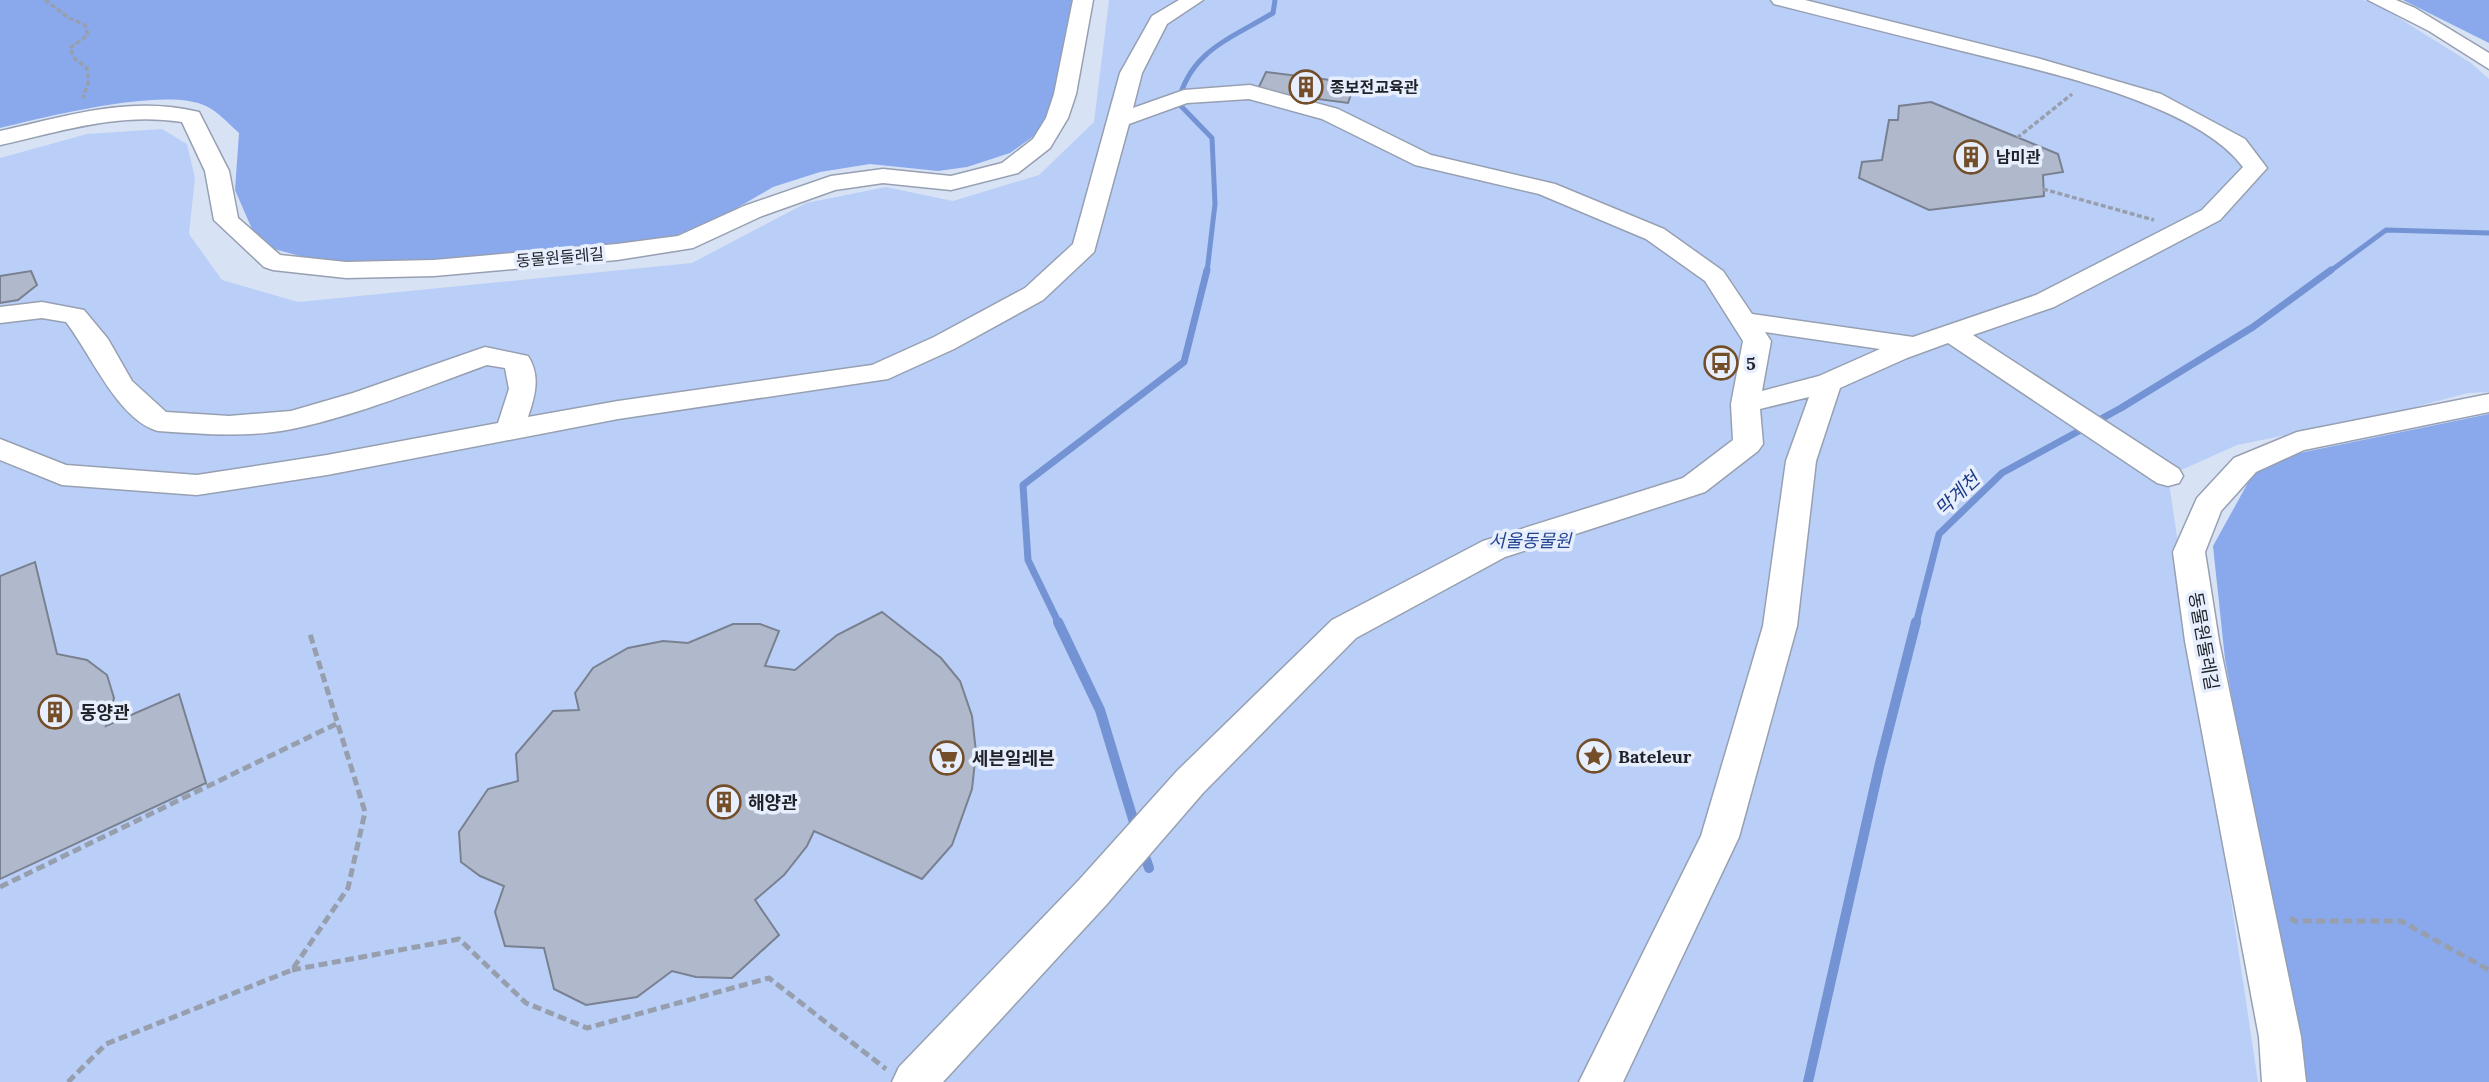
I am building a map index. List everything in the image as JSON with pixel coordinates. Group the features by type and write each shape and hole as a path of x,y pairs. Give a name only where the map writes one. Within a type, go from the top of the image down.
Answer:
{"street":[{"name":"동물원둘레길","path":"0,138 147,110 191,117 217,171 226,220 273,262 346,270 434,268 617,252 684,243 784,199 831,183 883,176 951,183 1010,168 1042,144 1057,118 1065,94 1083,0"},
{"path":"0,449 62,475 197,485 327,465 618,410 878,373 944,344 1034,294 1085,247 1131,73 1158,20 1193,0"},
{"path":"1745,404 1828,383 1916,346 2045,301 2211,215 2255,168 2237,144 2210,127 2153,99 2030,62 1781,0"},
{"path":"2378,0 2421,18 2466,44 2489,63"},
{"path":"903,1078 1094,892 1153,822 1344,629 1494,549 1694,485 1748,444 1745,404 1757,341 1714,276 1655,234 1547,189 1423,160 1330,114 1251,92 1175,100 1120,120"},
{"path":"0,315 42,310 75,316 98,345 121,386 158,421 229,426 291,420 363,400 485,356 518,362 523,389 510,430"},
{"path":"1744,321 1916,346"},
{"path":"1951,334 2168,476"},
{"path":"1601,1082 1720,837 1780,626 1801,461 1828,383"},
{"name":"동물원둘레길","path":"2284,1082 2280,1037 2202,641 2189,552 2208,506 2245,465 2297,442 2489,403"}],"path":[{"path":"45,0 69,18 85,24 88,35 70,48 75,59 87,68 89,80 87,93 68,123"},
{"path":"2017,138 2090,80"},
{"path":"2043,189 2185,229"},
{"path":"292,971 348,888 365,812 310,634"},
{"path":"0,887 338,723"},
{"path":"2252,892 2295,921 2401,921 2489,970"},
{"path":"68,1082 106,1044 292,971 459,939 526,1003 587,1028 769,978 903,1078"}],"green space":[{"name":"서울동물원","path":"1109,0 2362,0 2375,3 2471,63 2489,79 2489,392 2468,393 2381,416 2237,445 2168,476 2258,1082 0,1082 0,158 87,134 162,129 187,144 195,178 189,234 222,280 298,302 692,263 806,203 886,187 953,201 1039,175 1094,122"}],"shaded area":[{"path":"0,0 1075,0 1059,95 1038,133 1010,153 967,167 938,171 870,164 820,172 773,187 730,212 673,237 523,257 384,268 315,260 259,245 235,190 239,133 206,106 163,99 135,101 74,111 0,128"},
{"path":"2403,0 2489,0 2489,43"},
{"path":"2489,414 2489,1082 2301,1082 2225,659 2213,546 2260,461"}],"building":[{"name":"종보전교육관","path":"1266,72 1355,83 1348,103 1257,91"},
{"name":"남미관","path":"1931,102 2058,154 2063,172 2043,175 2044,196 1929,210 1859,178 1862,162 1882,160 1889,120 1898,120 1899,106"},
{"path":"31,271 37,285 18,300 0,303 0,276"},
{"name":"동양관","path":"35,562 57,654 87,660 107,675 114,698 106,726 179,694 206,783 0,879 0,576"},
{"name":"해양관","path":"882,612 941,658 960,681 972,716 976,752 972,789 952,845 922,879 814,831 807,846 784,875 755,900 779,935 732,978 696,977 672,971 637,997 586,1005 554,989 544,948 505,946 495,912 504,886 480,876 461,862 459,832 488,789 518,781 516,754 553,711 579,710 575,693 593,668 628,648 663,641 688,643 733,624 760,624 779,631 765,666 795,670 837,635"}],"waterway":[{"path":"1207,272 1215,204 1212,138 1178,103 1184,85 1202,59 1227,39 1273,13 1275,0"},
{"name":"막계천","path":"2329,272 2386,230 2489,233"},
{"path":"1059,624 1028,560 1023,485 1184,362 1207,270"},
{"name":"막계천","path":"1916,624 1939,534 2002,473 2121,408 2253,327 2331,270"},
{"path":"1058,622 1100,710 1136,829"},
{"name":"막계천","path":"1808,1082 1880,763 1916,622"},
{"path":"1143,851 1149,868"}],"place":[{"name":"종보전교육관","path":"1306,87"},
{"name":"남미관","path":"1971,157"},
{"name":"5","path":"1721,363"},
{"name":"동양관","path":"55,712"},
{"name":"Bateleur","path":"1594,756"},
{"name":"세븐일레븐","path":"947,758"},
{"name":"해양관","path":"724,802"}]}
